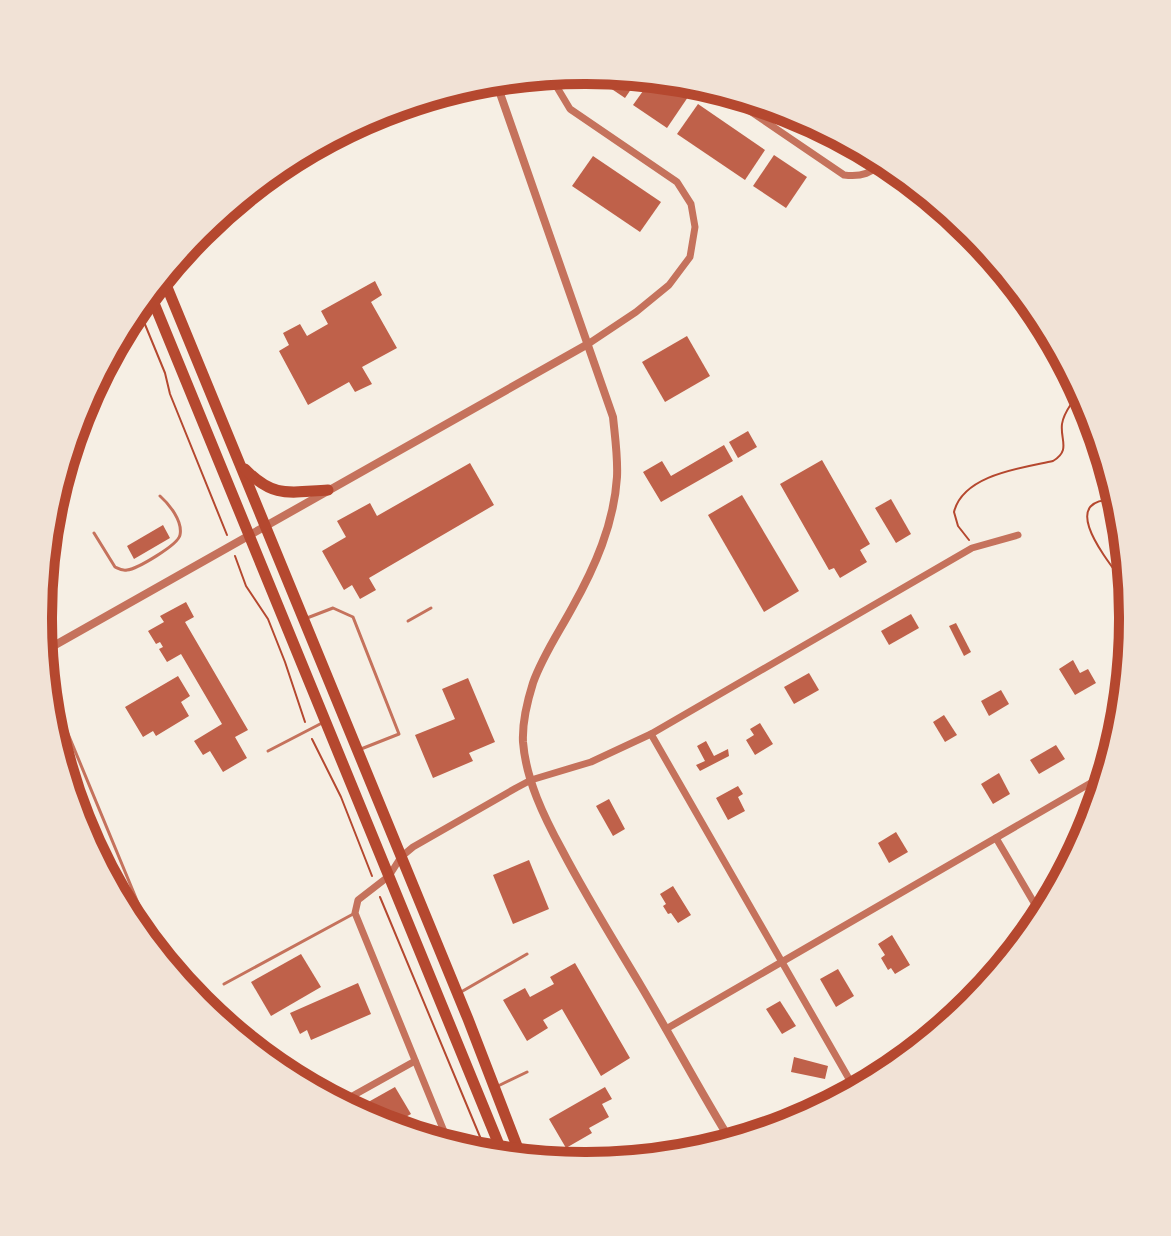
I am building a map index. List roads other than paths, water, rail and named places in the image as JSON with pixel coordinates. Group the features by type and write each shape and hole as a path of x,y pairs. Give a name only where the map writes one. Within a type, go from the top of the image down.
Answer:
{"main road":[{"path":"167,287 517,1147"},
{"path":"154,304 499,1144"},
{"path":"238,462 256,480 275,491 328,490"}],"street":[{"path":"53,646 588,344 669,285 690,257 695,227 691,204 677,182 570,109 556,86"},
{"path":"500,92 613,417 617,477 610,519 589,577 534,680 524,719 523,743 531,780 583,891 726,1132"},
{"path":"749,111 844,175 858,177 874,169"},
{"path":"444,1132 355,913 358,900 389,876 401,857 417,844 531,780 591,762 651,734 972,548 1018,535"},
{"path":"651,734 850,1081"},
{"path":"666,1029 1093,782"},
{"path":"996,838 1035,905"},
{"path":"351,1097 415,1061"}],"lane":[{"path":"94,533 115,567 126,570 170,547 181,533 170,504 160,496"},
{"path":"302,619 333,608 353,617 399,734 357,750"},
{"path":"408,621 431,608"},
{"path":"61,718 143,916"},
{"path":"268,751 325,721"},
{"path":"224,984 355,913"},
{"path":"457,994 527,954"},
{"path":"494,1089 527,1072"}]}
